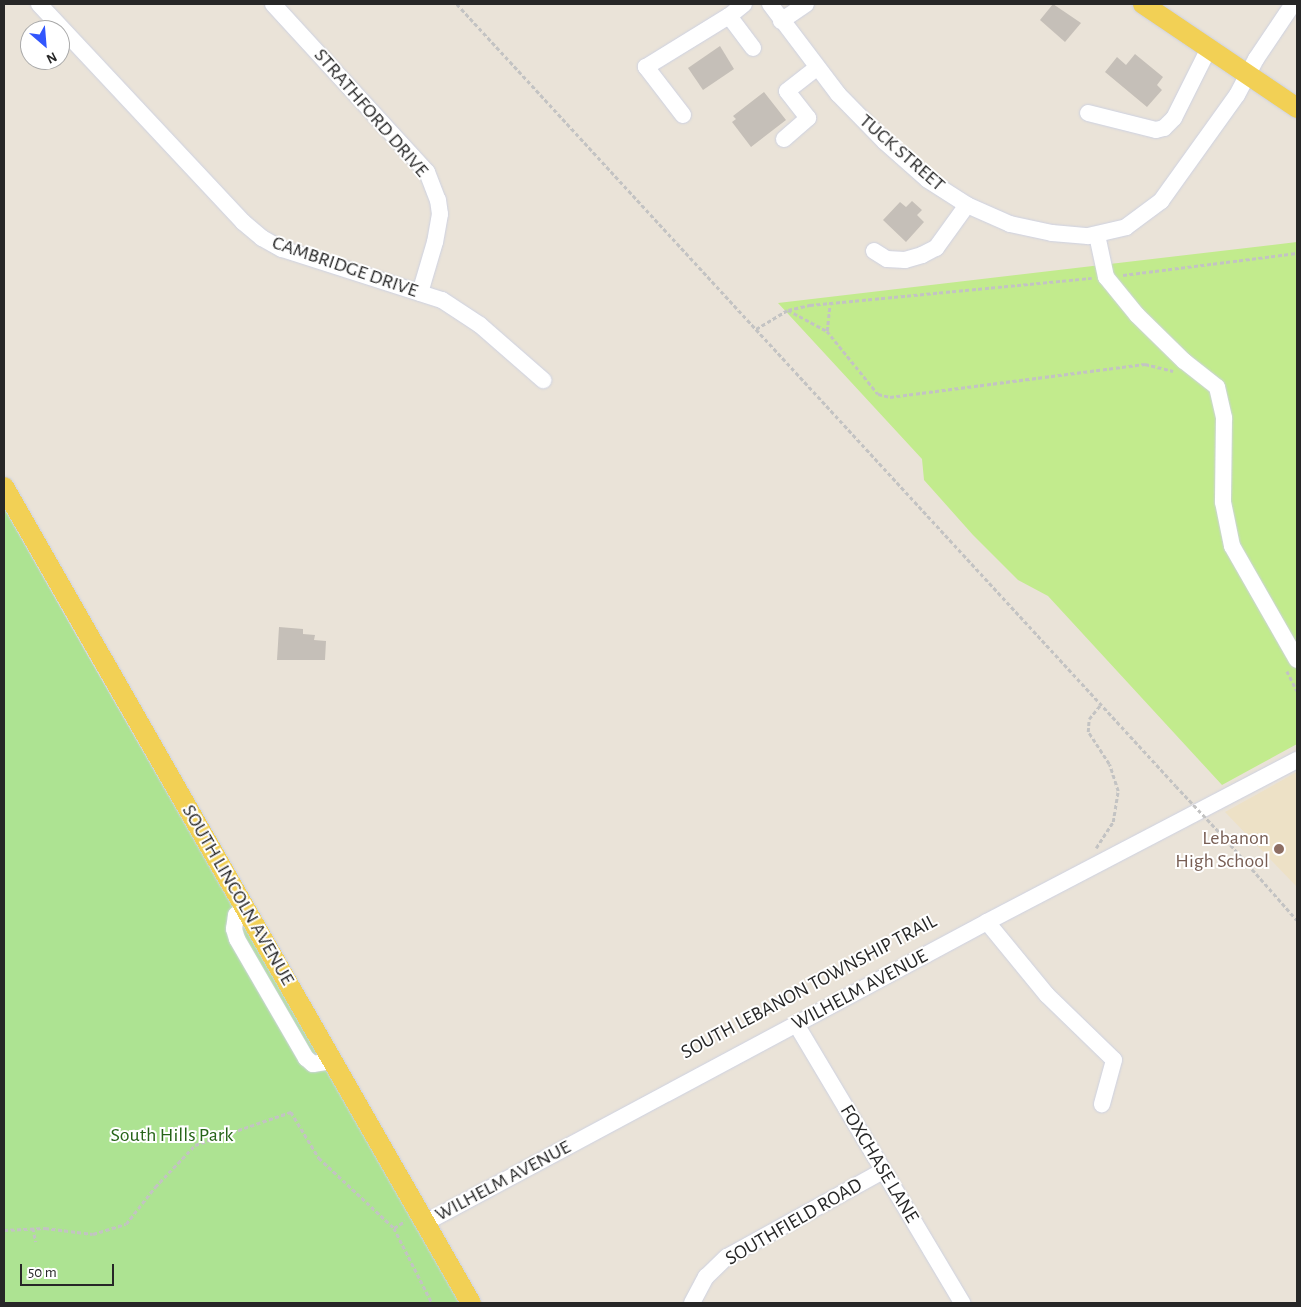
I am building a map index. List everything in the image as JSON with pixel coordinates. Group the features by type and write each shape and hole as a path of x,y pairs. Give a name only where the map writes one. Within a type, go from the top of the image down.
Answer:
{"main road":[{"path":"1143,4 1297,108"},
{"name":"SOUTH LINCOLN AVENUE","path":"4,487 471,1303"}],"street":[{"name":"CAMBRIDGE DRIVE","path":"39,4 243,222 262,238 282,249 442,300 463,312 542,380"},
{"name":"STRATHFORD DRIVE","path":"273,4 427,172 438,200 440,214 420,293"},
{"path":"683,115 646,67 729,16 744,4"},
{"name":"TUCK STREET","path":"770,4 816,68 885,142 928,180 967,205 1031,229 1096,235 1138,221 1161,201 1183,174 1293,4"},
{"path":"781,20 806,4"},
{"path":"729,16 753,48"},
{"path":"1088,113 1156,130 1164,128 1174,118 1209,48"},
{"path":"784,139 808,118 787,91 816,68"},
{"path":"874,252 887,259 905,260 936,248 967,205"},
{"path":"1096,235 1106,277 1137,315 1184,360 1218,387 1224,418 1223,502 1232,546 1297,660"},
{"name":"WILHELM AVENUE","path":"422,1218 796,1024 1297,760"},
{"path":"987,922 1047,995 1114,1060 1102,1104"},
{"name":"FOXCHASE LANE","path":"796,1024 884,1171 958,1302"},
{"name":"SOUTHFIELD ROAD","path":"692,1303 706,1277 727,1257 884,1171"}],"path":[{"path":"457,4 1222,835 1297,920"},
{"path":"756,329 788,310 830,304 1106,277 1297,253"},
{"path":"827,331 830,304"},
{"path":"788,310 827,331 878,394 890,396 1145,364 1182,373"},
{"path":"1093,851 1108,831 1117,801 1113,772 1088,732 1089,719 1101,704"},
{"path":"4,1230 33,1228 93,1234 126,1224 155,1187 195,1146 291,1112 319,1158 394,1228 432,1303"},
{"path":"394,1228 422,1218"},
{"path":"33,1228 36,1242"}],"shaded area":[{"name":"Lebanon High School","path":"1297,772 1297,887 1225,812"}],"green space":[{"path":"1297,242 1297,744 1222,785 1048,596 1018,580 973,535 924,480 922,459 778,303"},
{"name":"South Hills Park","path":"4,508 88,656 462,1303 4,1303"}],"building":[{"path":"1053,4 1081,23 1065,42 1040,20"},
{"path":"720,46 734,69 703,90 688,68"},
{"path":"1135,54 1163,77 1157,85 1162,90 1147,107 1105,72 1117,57 1126,65"},
{"path":"764,92 786,120 751,147 732,122 736,119 733,116"},
{"path":"912,201 922,210 917,215 924,222 906,242 883,220 900,202 906,207"},
{"path":"279,627 303,629 303,634 315,635 314,640 326,641 325,660 277,660"}],"place":[{"name":"Lebanon High School","path":"1279,849"}]}
